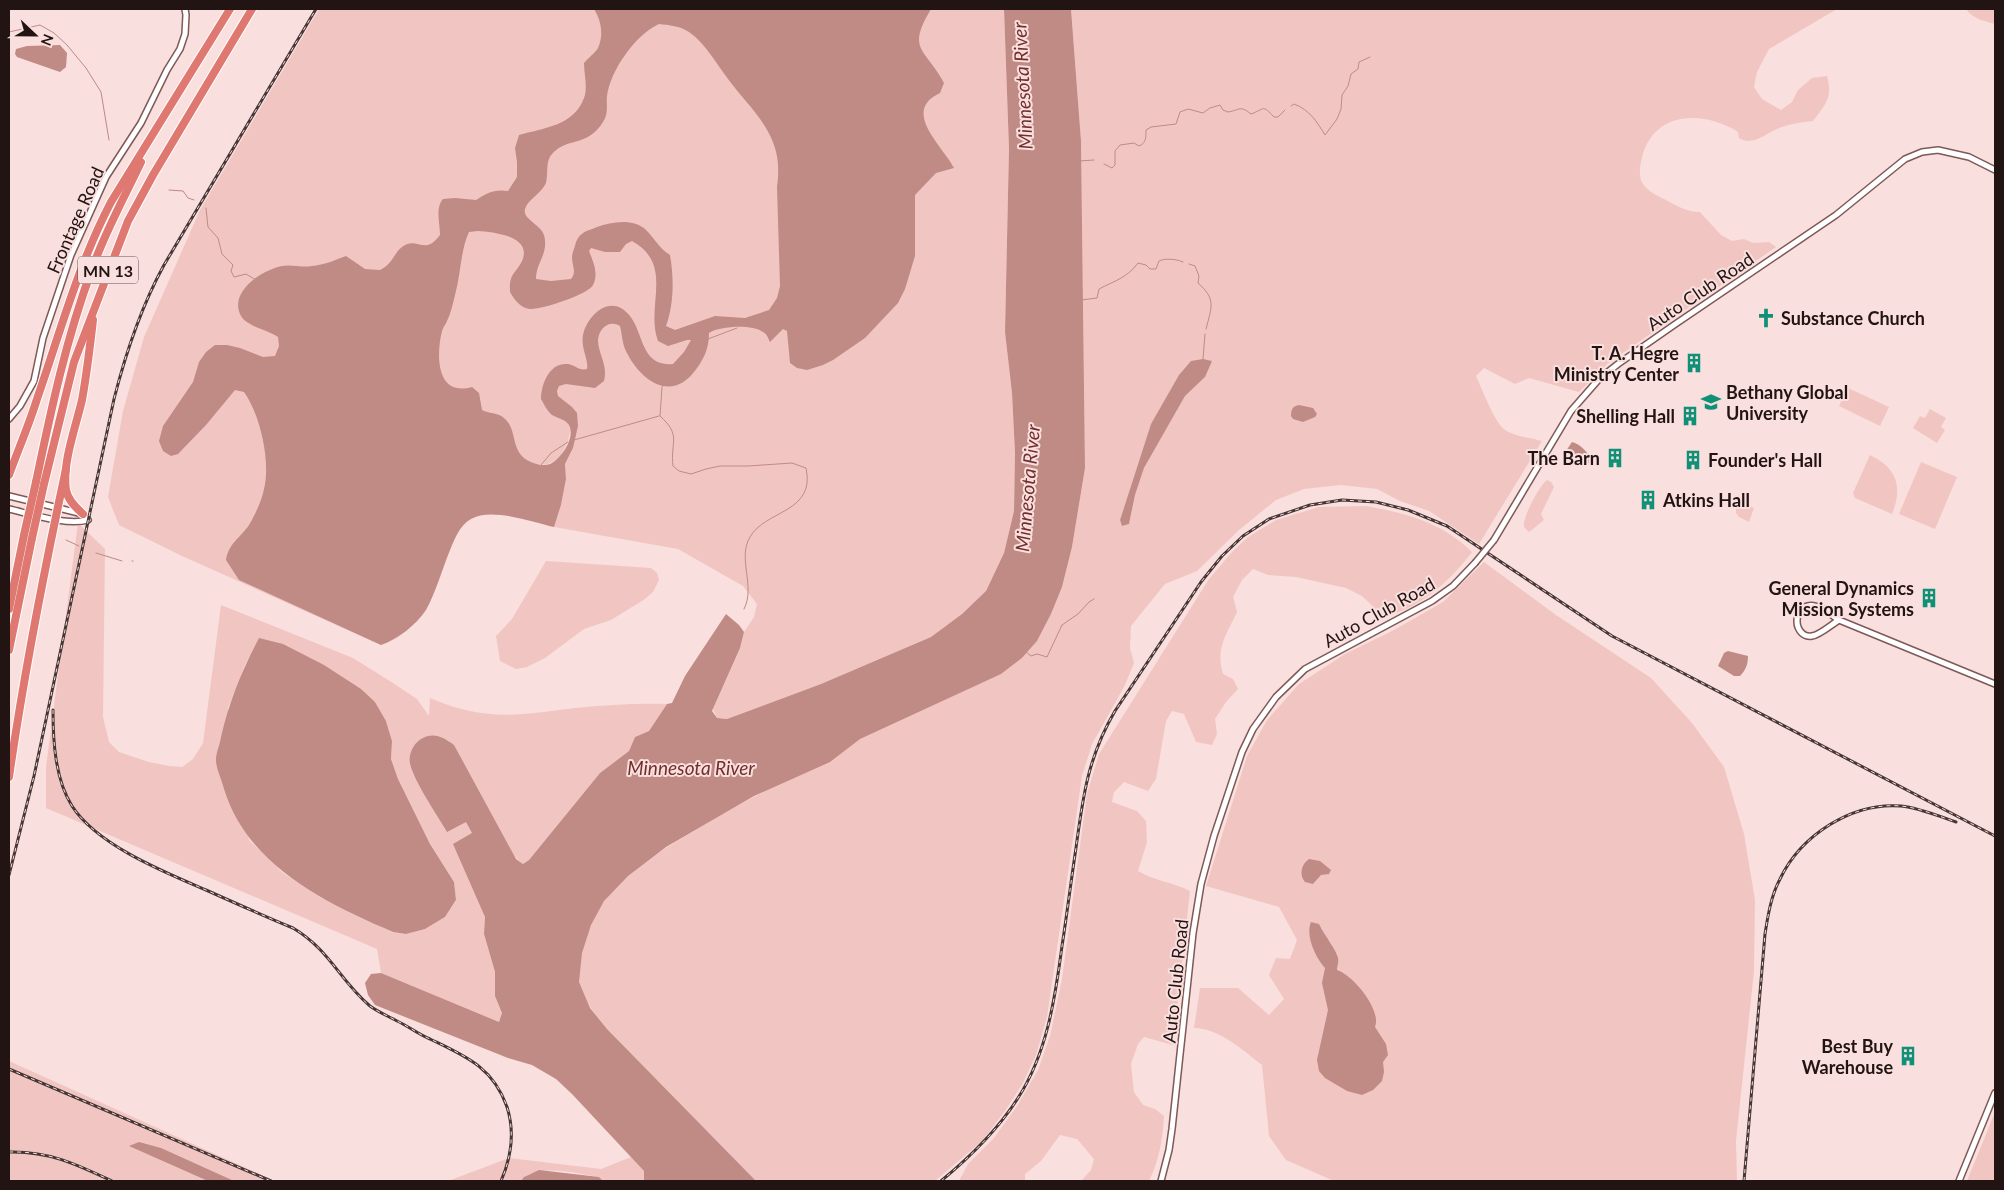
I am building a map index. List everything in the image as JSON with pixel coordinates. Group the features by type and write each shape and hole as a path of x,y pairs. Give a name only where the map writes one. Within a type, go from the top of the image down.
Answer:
{"highway":[{"name":"MN 13","path":"9,609 40,483 59,374 92,269 105,237 148,148 230,9"},
{"name":"MN 13","path":"40,483 74,362 128,221 153,174 252,9"},
{"path":"9,475 37,400 80,267 111,202 169,110"},
{"path":"9,777 24,682 58,507 82,397 95,306"},
{"path":"66,469 66,492 75,507 83,514"},
{"name":"MN 13","path":"9,650 28,537"}],"street":[{"name":"Frontage Road","path":"9,419 20,406 34,381 43,338 71,255 106,177 141,123 167,70 180,49 185,34 185,9"},
{"name":"Auto Club Road","path":"1161,1181 1171,1136 1199,891 1214,836 1242,752 1264,712 1276,697 1304,669 1432,601 1453,586 1494,540 1556,433 1571,411 1600,379 1674,325 1836,215 1898,163 1922,152 1938,150 1969,158 1995,170"},
{"path":"9,496 83,514 88,520 83,522 56,519 9,509"},
{"path":"1839,620 1812,636 1804,635 1800,632 1796,621 1799,611 1804,606 1811,605 1823,609 1839,620 1995,684"},
{"path":"1959,1181 1995,1093"}],"shaded area":[{"path":"319,9 1004,9 1009,149 1005,332 1012,393 1015,453 1014,511 1004,553 986,591 962,614 931,637 821,684 727,719 717,718 713,709 740,648 744,632 754,617 757,604 743,586 678,549 554,527 566,479 565,464 573,448 570,431 565,448 558,458 544,465 532,463 518,452 510,428 504,418 425,610 397,638 381,645 182,556 119,525 108,497 123,411 144,337 200,210"},
{"path":"1071,9 1837,9 1769,49 1757,72 1754,87 1762,99 1781,110 1792,102 1798,90 1812,78 1827,76 1829,95 1822,110 1813,121 1783,127 1749,141 1739,138 1738,132 1710,120 1681,119 1668,123 1657,131 1648,142 1641,161 1641,181 1654,194 1683,209 1700,212 1721,235 1732,241 1744,239 1753,243 1769,242 1776,247 1607,364 1579,392 1529,378 1515,384 1484,368 1476,376 1492,412 1504,429 1517,435 1542,441 1479,544 1429,511 1400,501 1377,489 1341,485 1304,489 1276,500 1239,530 1197,571 1165,584 1131,626 1130,648 1134,663 1124,687 1092,744 1082,776 1047,1017 1036,1055 1023,1083 982,1141 935,1181 756,1181 607,1029 594,1013 585,999 579,980 579,970 586,939 594,918 604,901 637,868 704,825 787,780 743,762 945,699 1000,674 1022,658 1037,641 1062,587 1072,547 1085,468 1081,141","holes":["1205,377 1185,396 1144,468 1135,495 1129,524 1122,526 1120,520 1151,424"]},
{"path":"1966,9 1995,9 1995,24 1975,17"},
{"path":"1848,388 1889,407 1880,426 1839,406"},
{"path":"1930,409 1946,418 1941,427 1945,430 1937,443 1913,428 1920,416 1925,418"},
{"path":"1870,455 1886,466 1892,472 1895,479 1897,495 1892,514 1855,498 1853,493"},
{"path":"1921,462 1957,477 1935,529 1899,514"},
{"path":"1547,480 1554,487 1541,514 1544,520 1529,532 1524,527 1528,510"},
{"path":"1739,501 1744,501 1744,506 1754,508 1749,522 1739,517 1736,513 1736,506 1739,506"},
{"path":"1366,506 1395,512 1423,521 1449,534 1472,552 1464,563 1433,592 1409,607 1383,616 1362,596 1346,588 1296,577 1268,575 1253,569 1242,580 1233,597 1237,612 1223,641 1220,656 1223,674 1233,679 1238,689 1226,702 1215,719 1217,734 1212,745 1196,742 1184,714 1172,711 1166,721 1156,779 1148,791 1124,782 1114,792 1112,802 1137,811 1146,821 1147,842 1138,871 1190,891 1173,1045 1144,1037 1138,1044 1131,1064 1134,1092 1143,1105 1155,1109 1164,1116 1160,1149 1149,1181 1081,1181 1091,1170 1094,1159 1077,1139 1060,1135 1041,1161 1025,1174 1025,1181 959,1181 968,1164 994,1138 1017,1106 1038,1070 1050,1036 1062,979 1087,794 1099,754 1209,579 1231,553 1248,537 1276,520 1319,507"},
{"path":"78,523 105,549 103,717 109,742 119,752 149,762 182,767 193,759 203,743 221,605 353,658 417,699 429,716 430,698 468,711 502,715 610,705 667,704 649,731 635,737 629,751 600,773 529,860 523,864 409,762 414,775 446,831 466,821 472,833 479,901 485,917 484,934 495,972 495,996 502,1013 499,1022 381,973 377,949 46,808 46,767","holes":["259,638 375,702 386,721 392,741 391,759 398,779 430,844 454,882 456,901 445,917 425,929 406,934 392,932 320,897 283,873 249,840 228,708 245,665"]},
{"path":"546,561 651,568 657,573 659,580 653,592 645,599 611,620 584,629 545,658 527,667 516,669 500,661 496,636 512,619"},
{"path":"1484,562 1556,615 1651,678 1692,723 1724,767 1744,834 1755,900 1754,971 1736,1141 1737,1181 1334,1181 1286,1160 1269,1136 1262,1065 1222,1036 1203,1029 1194,1028 1200,988 1238,988 1269,1015 1284,999 1269,975 1276,958 1290,959 1297,940 1279,907 1206,886 1247,756 1267,720 1299,684 1345,654 1394,630 1443,602"},
{"path":"9,1061 275,1181 9,1181"},
{"path":"1995,1112 1995,1181 1967,1181"},
{"path":"631,1157 644,1171 644,1181 603,1181 599,1177 569,1172 546,1171 527,1175 521,1181 448,1181 509,1158 601,1169"}],"water":[{"path":"594,9 931,9 920,33 919,41 925,55 944,83 940,93 929,100 924,109 924,119 934,139 954,168 936,173 915,195 915,256 905,289 898,303 865,338 833,360 807,370 797,368 790,363 787,331 783,329 770,342 767,336 758,329 736,327 714,331 709,333 706,352 697,368 687,379 677,385 667,386 657,384 647,378 631,360 623,343 620,326 612,324 605,326 598,337 605,370 604,381 595,388 566,384 559,386 557,391 558,396 577,413 578,426 573,448 565,464 566,479 554,527 500,515 489,514 471,519 461,528 454,541 433,596 422,616 400,635 381,645 239,580 226,560 227,554 254,517 262,498 266,478 263,439 250,401 244,392 235,390 206,425 178,454 171,456 163,451 159,441 163,426 193,382 199,362 206,352 215,345 240,348 263,357 275,356 279,346 278,337 253,326 241,316 238,307 243,291 257,277 274,268 316,265 346,256 365,269 380,270 388,265 399,250 407,244 429,244 440,235 439,207 443,199 476,200 491,192 508,191 517,177 515,148 519,135 547,128 565,120 573,115 584,98 586,85 584,63 598,48 601,38 600,23","holes":["659,24 682,28 700,42 760,118 774,145 778,166 780,286 777,298 769,310 745,318 715,316 675,330 666,326 671,309 672,273 670,255 646,230 629,222 603,225 582,234 576,242 572,255 574,271 571,279 551,281 536,279 545,248 544,235 526,216 525,209 531,199 546,183 549,158 561,147 585,138 597,130 605,119 609,86 619,65 633,45 650,29","478,231 510,237 522,246 524,253 522,261 512,278 510,292 520,305 530,309 564,301 590,289 595,281 595,268 589,251 591,248 605,252 620,252 626,244 632,241 645,251 652,262 656,274 654,314 658,341 668,346 691,340 684,352 673,364 663,364 649,355 635,323 623,310 617,306 610,306 597,312 584,331 583,347 587,369 561,364 547,376 543,387 541,399 547,409 552,415 567,423 571,430 569,441 563,453 550,464 537,464 524,458 517,449 508,422 499,415 482,410 479,393 472,387 460,388 451,386 441,372 439,351 442,331 453,305 466,240 469,232"]},
{"name":"Minnesota River","path":"1004,9 1071,9 1081,141 1085,468 1072,547 1062,587 1037,641 1022,658 1001,674 860,739 830,762 754,796 666,847 628,876 604,901 591,925 582,953 579,982 590,1008 607,1029 756,1181 644,1181 644,1171 556,1079 532,1065 508,1058 375,1005 368,995 365,983 371,974 381,973 499,1022 502,1013 495,996 495,972 484,934 485,917 453,844 472,833 466,822 447,832 416,780 410,764 411,752 414,745 427,736 443,738 454,745 516,859 523,864 529,860 600,773 629,751 635,737 649,731 667,704 672,703 685,676 726,614 744,632 740,648 712,711 717,718 727,719 821,684 931,637 962,614 986,591 1004,553 1014,511 1015,453 1012,393 1005,332 1009,149"},
{"path":"60,45 67,53 66,67 60,72 17,57 15,54 16,49 27,46"},
{"path":"1203,359 1212,361 1205,377 1185,396 1144,468 1135,495 1129,524 1122,526 1120,520 1151,424 1179,375 1191,361"},
{"path":"1299,405 1313,408 1317,414 1315,417 1303,422 1293,419 1291,416 1292,410"},
{"path":"1572,442 1581,446 1586,451 1591,460 1589,463 1579,460 1566,451"},
{"path":"259,638 283,644 324,665 361,689 375,702 386,721 392,741 391,759 398,779 430,844 454,882 456,900 445,917 425,929 406,934 393,932 341,908 292,878 270,860 251,840 235,816 224,789 216,760 232,699"},
{"path":"1728,651 1748,656 1746,668 1740,676 1734,676 1718,666 1724,653"},
{"path":"1309,859 1320,861 1331,870 1329,874 1321,875 1313,884 1305,882 1302,876 1303,867"},
{"path":"1311,922 1319,924 1335,951 1338,960 1337,970 1351,979 1365,994 1374,1012 1375,1027 1386,1044 1388,1055 1383,1062 1384,1072 1382,1081 1373,1090 1362,1095 1347,1091 1325,1078 1319,1071 1317,1060 1328,1010 1322,983 1325,968 1318,959 1310,940"},
{"path":"139,1142 161,1148 234,1181 208,1181 129,1146"},
{"path":"539,1170 599,1177 603,1181 521,1181 524,1177"}],"waterway":[{"path":"9,32 40,25 54,33 67,45 86,68 101,92 109,140"},
{"path":"1291,106 1294,104 1309,113 1325,135 1337,119 1341,109 1342,95 1348,86 1351,74 1358,69 1359,62 1370,57"},
{"path":"1104,164 1112,168 1115,165 1115,151 1120,145 1134,143 1139,146 1141,145 1145,140 1146,130 1151,127 1176,124 1180,112 1188,109 1203,113 1210,108 1220,105 1223,110 1228,112 1242,109 1251,114 1265,109 1274,117 1278,117 1285,110"},
{"path":"1079,161 1094,160"},
{"path":"169,190 183,191 188,198 194,200"},
{"path":"206,208 208,227 218,238 222,254 233,265 231,271 234,277 246,274 256,280"},
{"path":"1081,300 1097,298 1099,289 1125,276 1138,263 1146,265 1150,269 1156,269 1159,261 1162,260 1171,259 1183,262"},
{"path":"1189,264 1195,266 1199,276 1198,283 1210,299 1211,309 1206,329"},
{"path":"708,339 737,328"},
{"path":"1203,359 1205,334"},
{"path":"665,384 662,387 660,416 667,423 673,434 673,466 679,471 691,474 720,466 792,463 806,468 807,483 804,494 797,502 757,528 750,537 745,554 748,591 744,609"},
{"path":"574,440 659,416"},
{"path":"541,465 551,453 568,442"},
{"path":"66,540 79,546"},
{"path":"96,553 122,561"},
{"path":"1026,652 1031,656 1037,654 1047,657 1062,625 1078,614 1094,599"}],"railway":[{"path":"9,875 34,776 114,399 135,330 148,297 164,265 316,9"},
{"path":"941,1181 973,1153 1001,1122 1018,1098 1036,1063 1053,1006 1081,811 1088,777 1098,744 1115,711 1201,582 1222,556 1243,536 1269,519 1310,505 1342,500 1376,502 1408,510 1447,526 1612,636 1995,836"},
{"path":"53,710 56,760 66,795 83,820 98,833 114,845 152,866 293,928 306,937 326,956 370,1006 421,1035 466,1057 486,1072 501,1093 507,1107 511,1126 511,1145 501,1181"},
{"path":"1744,1181 1765,934 1774,892 1789,863 1801,848 1830,824 1864,810 1883,806 1901,806 1922,810 1956,822"},
{"path":"9,1069 271,1181"},
{"path":"9,1152 50,1156 74,1164 112,1181"}],"place":[{"name":"Substance Church","path":"1766,318"},
{"name":"T. A. Hegre Ministry Center","path":"1694,363"},
{"name":"Bethany Global University","path":"1711,402"},
{"name":"Shelling Hall","path":"1690,416"},
{"name":"The Barn","path":"1615,458"},
{"name":"Founder's Hall","path":"1693,460"},
{"name":"Atkins Hall","path":"1648,500"},
{"name":"General Dynamics Mission Systems","path":"1929,598"},
{"name":"Best Buy Warehouse","path":"1908,1056"}]}
